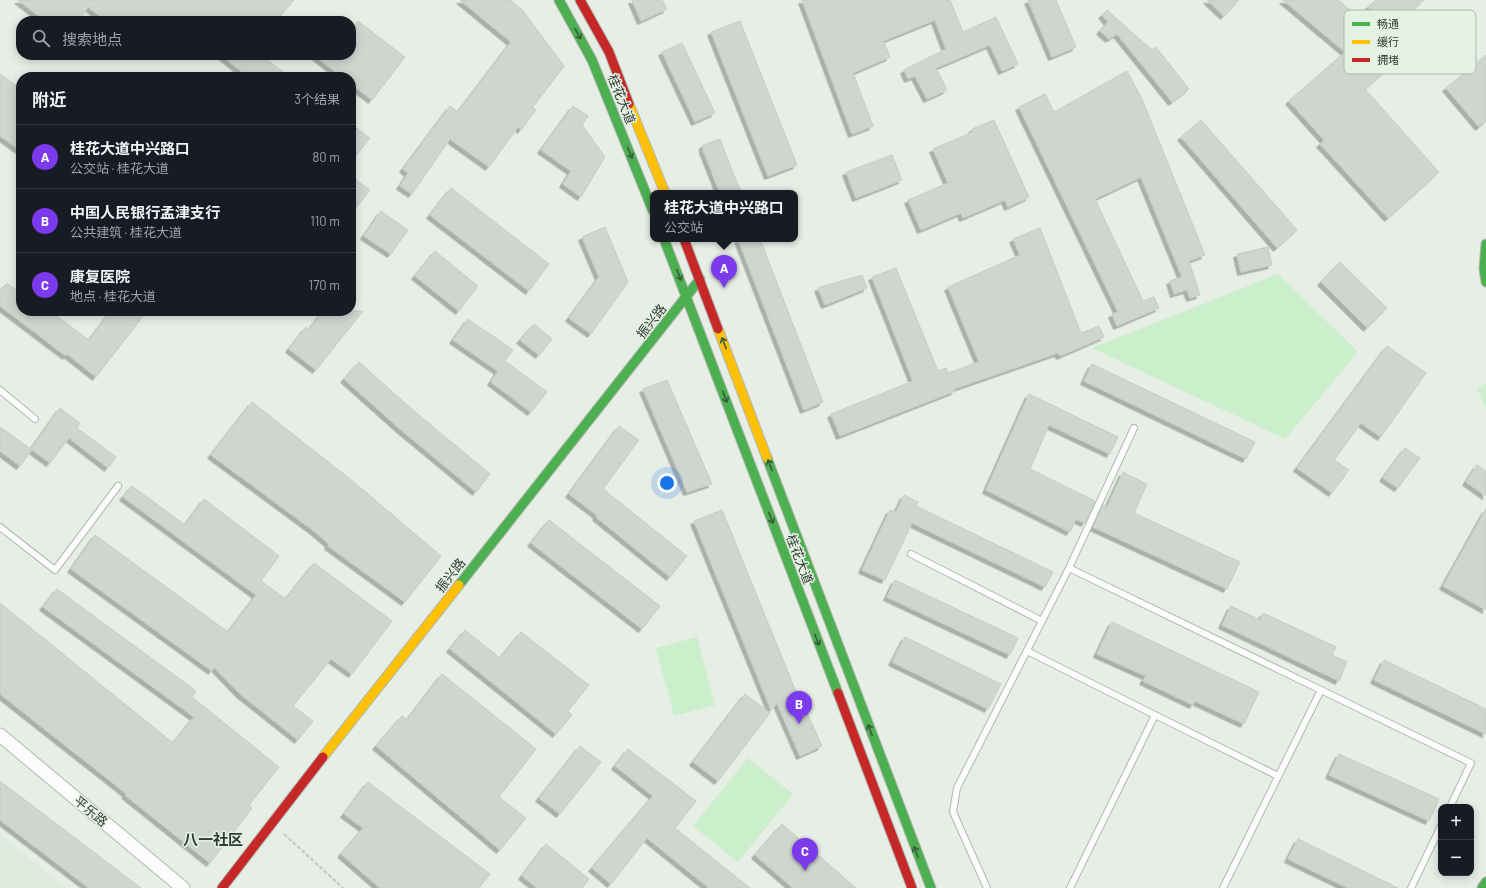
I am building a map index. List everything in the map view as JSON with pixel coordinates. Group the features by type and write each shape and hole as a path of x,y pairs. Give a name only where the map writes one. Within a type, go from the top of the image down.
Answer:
{"main road":[{"name":"桂花大道","path":"559,0 592,60 650,204"},
{"name":"桂花大道","path":"580,0 609,52 664,190"},
{"name":"桂花大道","path":"665,242 912,888"},
{"name":"桂花大道","path":"685,242 931,888"},
{"path":"1486,244 1484,269 1486,282"},
{"name":"振兴路","path":"222,888 271,823 700,279"},
{"path":"1482,888 1486,882"}],"street":[{"name":"平乐路","path":"0,735 183,888"}],"lane":[{"path":"0,390 35,419"},
{"path":"987,888 953,812 957,788 1069,568 1134,428"},
{"path":"0,527 55,570 118,486"},
{"path":"911,554 1042,621"},
{"path":"1069,568 1471,764 1451,804"},
{"path":"1027,651 1278,776"},
{"path":"1223,888 1321,690"},
{"path":"1070,888 1155,715"},
{"path":"1411,888 1438,832"}],"path":[{"path":"271,823 343,888"}],"shaded area":[{"path":"0,835 66,888 0,888"}],"green space":[{"path":"1278,274 1358,352 1285,439 1092,348"},
{"path":"1486,383 1486,410 1477,388"},
{"path":"697,637 715,705 674,716 656,648"},
{"path":"748,758 793,794 738,862 693,826"}],"building":[{"path":"18,0 294,0 280,16 100,16 88,7 82,16 39,16"},
{"path":"460,0 511,0 523,11 564,66 533,107 536,110 521,130 518,127 489,167 450,139 412,194 400,186 408,173 403,169 450,106 458,112 511,42"},
{"path":"632,0 662,0 667,9 641,21"},
{"path":"802,0 950,0 963,32 996,17 1018,64 1002,71 990,45 936,68 947,90 927,99 915,76 908,79 904,70 946,49 935,20 883,41 890,57 853,73 873,126 852,134"},
{"path":"1028,0 1056,0 1076,47 1052,57"},
{"path":"1207,0 1239,0 1224,16"},
{"path":"1283,0 1338,0 1350,10 1344,10 1344,51"},
{"path":"1376,0 1424,0 1413,10 1371,10 1368,7"},
{"path":"1107,10 1152,50 1156,47 1189,89 1172,102 1117,34 1109,39 1100,31 1108,22 1102,15"},
{"path":"358,21 405,57 372,100 356,88 356,72 336,72 320,60 356,60 356,24"},
{"path":"740,21 797,165 768,176 711,32"},
{"path":"682,43 715,113 695,122 662,52"},
{"path":"1344,53 1344,74 1382,74 1365,89 1439,172 1388,218 1320,144 1324,140 1289,101"},
{"path":"1486,55 1486,121 1479,127 1446,88 1463,74 1476,74 1476,63"},
{"path":"227,60 268,60 283,72 242,72"},
{"path":"1127,71 1142,99 1205,255 1189,261 1200,295 1190,298 1187,290 1174,294 1170,281 1182,277 1141,177 1095,199 1143,301 1154,297 1159,308 1117,326 1112,314 1118,312 1019,107 1045,94 1054,112"},
{"path":"0,74 16,85 16,147 0,136"},
{"path":"573,106 588,116 582,125 605,157 581,197 563,184 571,171 541,150"},
{"path":"994,120 1029,197 1008,207 1005,200 963,218 961,213 921,230 908,200 948,183 933,149 973,132 972,129"},
{"path":"1201,120 1297,230 1277,248 1181,137"},
{"path":"356,128 370,138 356,156"},
{"path":"720,139 741,190 719,190 703,150 703,145"},
{"path":"892,155 902,180 856,198 846,172"},
{"path":"356,180 370,190 356,208"},
{"path":"451,188 549,264 529,291 430,215"},
{"path":"381,211 408,230 391,254 364,236"},
{"path":"605,227 628,282 591,334 569,318 599,277 582,237"},
{"path":"1040,228 1081,333 1099,326 1104,337 1060,356 1058,353 954,389 955,391 840,436 831,414 913,381 872,277 896,268 938,371 946,368 948,373 979,362 948,287 1020,255 1013,239"},
{"path":"739,242 761,242 823,402 804,410"},
{"path":"1268,247 1272,265 1241,272 1237,254"},
{"path":"435,251 478,286 459,311 415,276"},
{"path":"1340,262 1387,308 1367,328 1321,282"},
{"path":"862,275 867,288 825,305 818,288"},
{"path":"7,283 16,290 16,316 57,316 89,340 107,316 143,316 96,377 67,354 66,356 0,306 0,292"},
{"path":"356,311 363,311 316,370 289,349 306,327 309,330 319,316 356,316"},
{"path":"468,319 513,350 505,361 547,392 531,412 491,382 498,371 453,340"},
{"path":"534,324 552,339 539,355 520,340"},
{"path":"1387,346 1426,373 1381,437 1361,423 1334,460 1349,470 1332,493 1297,468"},
{"path":"359,362 414,411 490,474 476,492 400,429 344,379"},
{"path":"1092,364 1255,442 1246,459 1084,381"},
{"path":"667,380 712,484 687,492 643,389"},
{"path":"1029,394 1118,437 1110,454 1049,425 1030,469 1095,501 1085,523 1076,519 1070,532 986,490"},
{"path":"252,402 355,483 441,556 405,602 328,546 329,544 314,531 211,455"},
{"path":"60,408 80,423 77,428 116,457 108,468 69,438 50,463 31,449"},
{"path":"619,426 639,440 603,489 687,556 670,577 596,517 597,515 569,494"},
{"path":"0,427 32,450 20,466 0,451"},
{"path":"1405,448 1420,458 1398,488 1383,478"},
{"path":"1477,465 1486,471 1486,496 1466,482"},
{"path":"1123,472 1147,484 1134,513 1240,562 1227,589 1093,527 1103,505 1107,507"},
{"path":"132,486 185,525 204,499 279,556 261,581 286,599 314,563 392,621 352,674 331,659 293,706 313,721 298,740 240,694 214,667 212,671 71,569 95,535 228,632 256,595 123,497"},
{"path":"904,495 918,502 916,506 1053,572 1045,587 912,523 885,580 862,570 890,510 896,512"},
{"path":"1486,509 1486,610 1443,586"},
{"path":"722,510 797,694 798,693 822,746 800,756 777,703 771,710 694,521"},
{"path":"549,520 660,606 642,629 531,543"},
{"path":"895,580 1018,638 1010,655 887,597"},
{"path":"57,589 196,691 192,697 279,767 249,805 252,808 210,863 125,795 127,794 0,694 0,603 173,743 194,717 43,607"},
{"path":"1231,606 1260,620 1263,613 1336,647 1332,655 1347,662 1339,681 1222,625"},
{"path":"1112,622 1259,692 1244,724 1195,701 1193,705 1143,681 1146,676 1097,654"},
{"path":"465,630 500,658 521,632 589,685 568,711 572,715 556,734 450,649"},
{"path":"905,637 1001,684 988,709 892,662"},
{"path":"1384,660 1486,709 1486,734 1374,680"},
{"path":"442,674 536,749 499,797 526,818 500,850 376,746 402,716 407,720"},
{"path":"745,694 770,713 718,781 693,762"},
{"path":"580,746 601,762 560,814 539,798"},
{"path":"628,749 696,801 675,828 750,888 709,888 647,838 611,884 592,868 653,796 615,766"},
{"path":"1339,754 1439,799 1429,821 1329,775"},
{"path":"0,781 141,888 89,888 0,820"},
{"path":"368,782 490,874 479,888 380,888 341,854 363,828 344,814"},
{"path":"782,824 856,888 793,888 755,855"},
{"path":"1298,839 1398,888 1348,888 1288,859"},
{"path":"546,844 589,879 582,888 537,888 522,876"}],"traffic: fast":[{"path":"559,0 592,60 650,204"},
{"path":"665,242 838,693"},
{"path":"1486,244 1484,269 1486,282"},
{"path":"459,585 700,279"},
{"path":"767,458 931,888"},
{"path":"1482,888 1486,882"}],"traffic: slow":[{"path":"629,104 664,190"},
{"path":"718,329 767,458"},
{"path":"323,757 459,585"}],"traffic: jam":[{"path":"580,0 609,52 629,104"},
{"path":"685,242 718,329"},
{"path":"838,693 912,888"},
{"path":"222,888 323,757"}],"place":[{"name":"桂花大道中兴路口","path":"724,288"},
{"name":"中国人民银行孟津支行","path":"799,724"},
{"name":"康复医院","path":"805,871"}],"district":[{"name":"八一社区","path":"213,840"}]}
